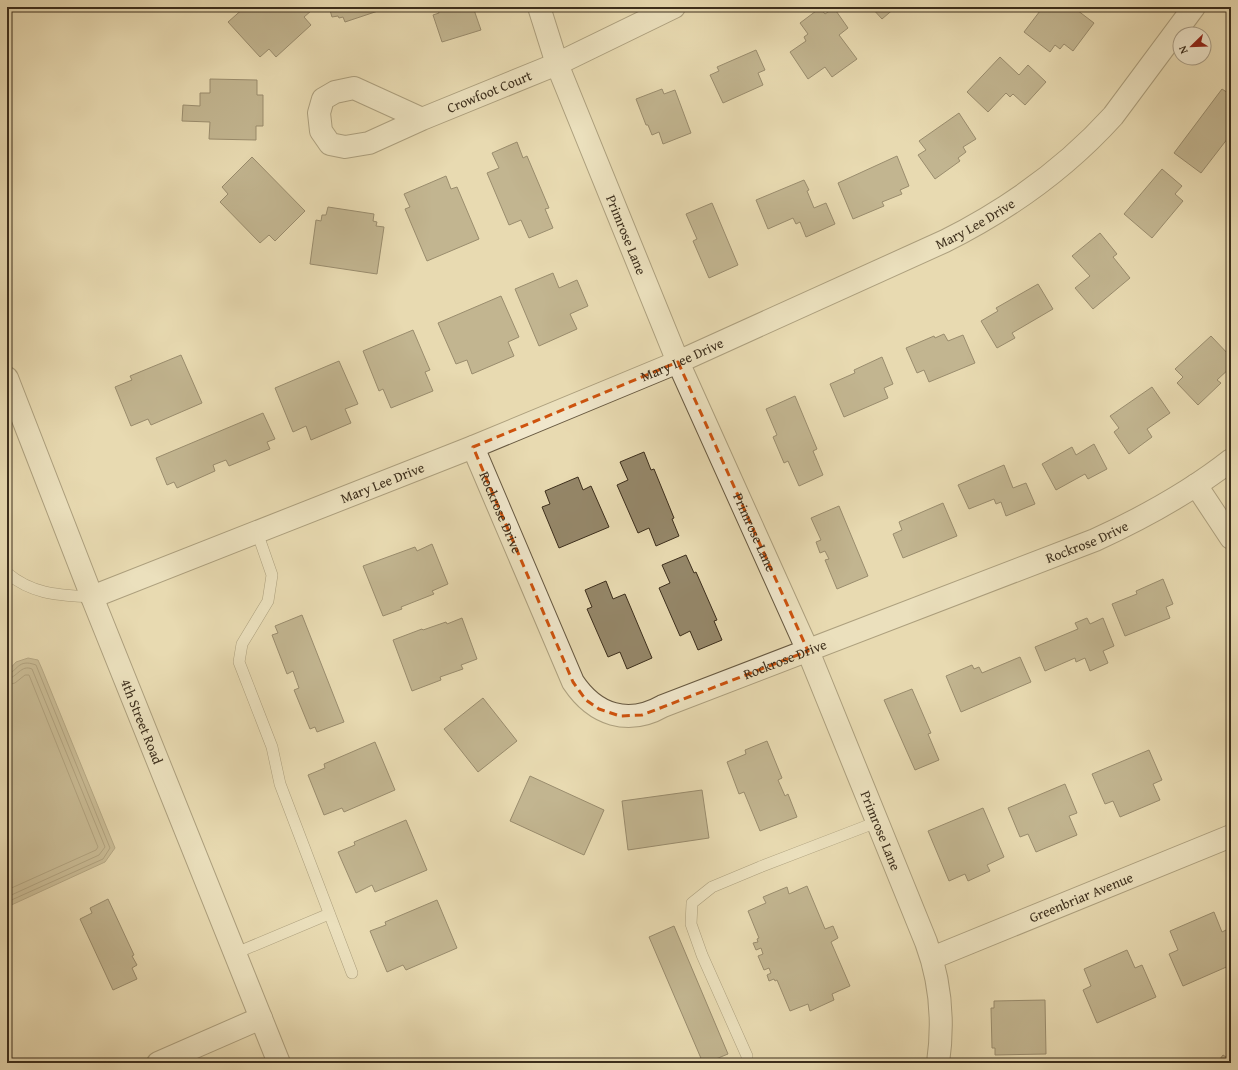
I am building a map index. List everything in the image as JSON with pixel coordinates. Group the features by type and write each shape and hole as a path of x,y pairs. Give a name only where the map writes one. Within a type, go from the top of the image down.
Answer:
{"street":[{"name":"Primrose Lane","path":"539,7 557,64 678,362 808,651 932,958 938,980 941,1003 942,1033 938,1063"},
{"name":"Crowfoot Court","path":"422,119 557,64 674,7"},
{"name":"Mary Lee Drive","path":"92,597 473,447 678,362 945,241 977,225 1015,201 1059,169 1104,126 1194,7"},
{"name":"4th Street Road","path":"7,378 92,597 280,1063"},
{"name":"Rockrose Drive","path":"473,447 573,682 586,700 609,713 620,716 647,714 663,706 1095,540 1161,507 1196,485 1231,460"},
{"path":"1196,485 1231,538"},
{"name":"Greenbriar Avenue","path":"932,958 1231,836"},
{"path":"158,1063 261,1018"}],"lane":[{"path":"258,532 272,575 268,601 242,644 239,662 272,748 280,784 352,973"},
{"path":"7,573 30,588 55,595 92,597"},
{"path":"746,1063 747,1056 702,955 691,924 692,903 712,887 877,822"},
{"path":"236,953 329,914"}],"highlighted area":[{"path":"678,362 808,651 642,715 620,716 599,709 586,700 573,682 473,447"}],"water":[{"path":"28,658 38,660 115,848 105,862 7,907 7,672 16,662"}],"building":[{"path":"245,7 308,7 311,11 304,17 311,25 276,57 269,49 260,57 228,22"},
{"path":"329,7 387,8 345,22 343,17 332,17"},
{"path":"437,7 473,7 481,30 442,42 433,15 439,13"},
{"path":"871,7 896,7 882,19"},
{"path":"1043,7 1064,7 1070,11 1073,7 1094,23 1073,51 1064,44 1060,49 1055,45 1050,52 1024,32"},
{"path":"820,8 825,14 834,8 848,28 839,35 857,59 832,77 825,67 808,79 790,52 806,41 804,37 808,34 800,23"},
{"path":"756,50 765,70 758,73 763,85 723,103 710,75 719,71 717,67"},
{"path":"1000,57 1019,75 1028,65 1046,82 1025,105 1013,94 1010,97 1006,93 988,112 967,92"},
{"path":"210,79 257,80 257,95 263,95 263,126 256,126 256,140 209,139 210,122 182,121 183,105 200,106 200,93 210,93"},
{"path":"662,89 664,94 675,90 691,133 663,144 659,132 652,135 648,125 646,125 636,99"},
{"path":"1222,89 1231,95 1231,141 1228,138 1201,173 1174,153"},
{"path":"959,113 976,139 963,147 966,152 958,158 960,161 935,179 918,155 926,150 919,141"},
{"path":"517,142 523,158 527,156 549,208 545,209 553,228 529,238 521,220 509,225 487,173 499,168 492,153"},
{"path":"897,156 909,186 900,190 902,194 882,202 884,206 853,219 838,183"},
{"path":"252,157 305,211 275,241 269,235 260,243 220,202 228,194 222,187"},
{"path":"1162,169 1182,186 1175,194 1183,201 1152,238 1124,214"},
{"path":"446,176 451,189 457,187 479,239 427,261 405,209 410,207 404,194"},
{"path":"804,180 809,190 807,191 814,208 826,203 835,224 806,237 800,222 796,224 793,218 768,229 756,200"},
{"path":"712,203 738,265 709,278 693,241 697,239 686,214"},
{"path":"328,207 374,214 373,221 377,222 376,226 384,227 377,274 310,264 316,220 321,221 322,215 326,215"},
{"path":"1100,233 1117,254 1113,257 1130,278 1093,309 1075,288 1090,276 1072,256"},
{"path":"553,273 559,288 577,280 588,306 570,314 577,329 539,346 515,289"},
{"path":"1038,284 1053,309 1012,333 1015,338 997,348 981,321 998,311 996,308"},
{"path":"501,296 519,337 508,342 514,356 472,374 467,360 456,364 438,323"},
{"path":"413,330 430,370 425,372 433,391 391,408 383,389 379,391 363,351"},
{"path":"944,334 948,341 963,335 975,363 929,382 924,370 917,373 906,348 934,336 935,338"},
{"path":"1211,336 1231,357 1231,367 1217,380 1221,383 1198,405 1177,383 1183,377 1175,369"},
{"path":"181,355 202,403 151,425 148,419 131,426 115,387 132,380 130,376"},
{"path":"882,357 893,384 884,388 888,398 844,417 830,384 855,373 854,370"},
{"path":"339,361 358,404 345,409 351,423 311,440 306,426 293,432 275,388"},
{"path":"1152,387 1170,413 1147,429 1152,437 1129,454 1114,432 1119,428 1110,416"},
{"path":"795,396 817,449 813,451 823,475 799,486 788,461 784,463 773,437 777,435 766,409"},
{"path":"263,413 275,439 267,442 270,449 229,466 226,460 213,465 215,471 177,488 174,482 167,485 156,458"},
{"path":"1094,444 1107,469 1088,479 1085,474 1056,490 1042,464 1072,447 1076,455"},
{"path":"644,452 651,470 654,469 674,518 672,519 679,536 656,546 649,528 638,533 617,485 628,480 620,462"},
{"path":"1004,465 1013,488 1026,483 1035,504 1006,516 1001,502 996,504 994,499 969,509 958,485"},
{"path":"578,477 583,490 591,486 609,527 559,548 542,507 550,504 545,491"},
{"path":"943,503 957,536 903,558 893,534 902,530 899,522"},
{"path":"839,506 868,576 837,589 825,560 829,559 825,551 820,553 816,542 821,540 811,518"},
{"path":"432,544 448,584 432,591 434,594 383,616 363,566 415,547 417,551"},
{"path":"686,555 694,573 696,572 717,620 714,621 722,640 698,650 690,631 680,636 659,588 670,583 662,565"},
{"path":"1163,579 1173,604 1166,607 1170,618 1125,636 1112,604 1137,594 1136,591"},
{"path":"606,581 613,599 625,594 652,658 627,669 620,652 608,657 587,609 592,607 585,590"},
{"path":"302,615 344,722 317,732 315,727 310,729 294,690 299,688 293,671 287,674 272,635 278,633 275,626"},
{"path":"462,618 477,659 461,665 463,669 440,677 441,680 412,691 393,640 422,629 423,630 446,622 447,624"},
{"path":"1087,618 1090,624 1103,618 1114,646 1103,651 1108,663 1090,671 1085,658 1076,662 1075,658 1045,671 1035,647 1078,629 1075,623"},
{"path":"1020,657 1031,682 961,712 946,676 972,665 974,669 979,667 982,673"},
{"path":"912,689 931,733 928,734 939,760 915,770 884,700"},
{"path":"483,698 517,741 478,772 444,729"},
{"path":"767,741 782,778 778,780 785,796 788,794 797,817 760,831 744,792 739,794 727,762 746,754 745,750"},
{"path":"375,742 395,790 344,812 342,808 324,815 308,775 325,768 324,764"},
{"path":"1149,750 1162,780 1153,784 1160,800 1120,817 1113,801 1105,804 1092,774"},
{"path":"530,776 604,810 584,855 510,821"},
{"path":"1065,784 1077,813 1069,816 1077,835 1036,852 1028,834 1020,837 1008,808"},
{"path":"702,790 709,838 628,850 622,801"},
{"path":"983,808 1004,857 987,865 990,871 968,881 965,874 949,881 928,831"},
{"path":"406,820 427,870 375,892 372,885 356,893 338,852 355,845 354,842"},
{"path":"807,886 825,929 833,926 838,938 831,942 850,986 832,994 834,1000 810,1011 808,1004 790,1011 777,980 775,981 774,979 769,981 767,975 771,973 769,968 764,970 758,956 763,954 761,948 756,950 753,943 758,942 757,939 759,938 748,911 766,903 763,897 787,887 789,894"},
{"path":"108,899 134,955 132,956 137,965 132,968 137,979 113,990 80,919 92,913 90,908"},
{"path":"437,900 457,948 406,970 403,965 387,972 370,931 386,925 385,922"},
{"path":"1214,912 1222,932 1228,929 1231,935 1231,965 1183,986 1169,954 1178,950 1170,931"},
{"path":"674,926 728,1054 706,1063 703,1063 649,937"},
{"path":"1127,950 1135,968 1142,965 1156,997 1097,1023 1083,990 1091,986 1084,969"},
{"path":"1045,1000 1046,1054 995,1055 995,1048 992,1048 991,1008 994,1008 994,1001"},
{"path":"1223,1055 1229,1059 1231,1056 1231,1063 1217,1063"}]}
